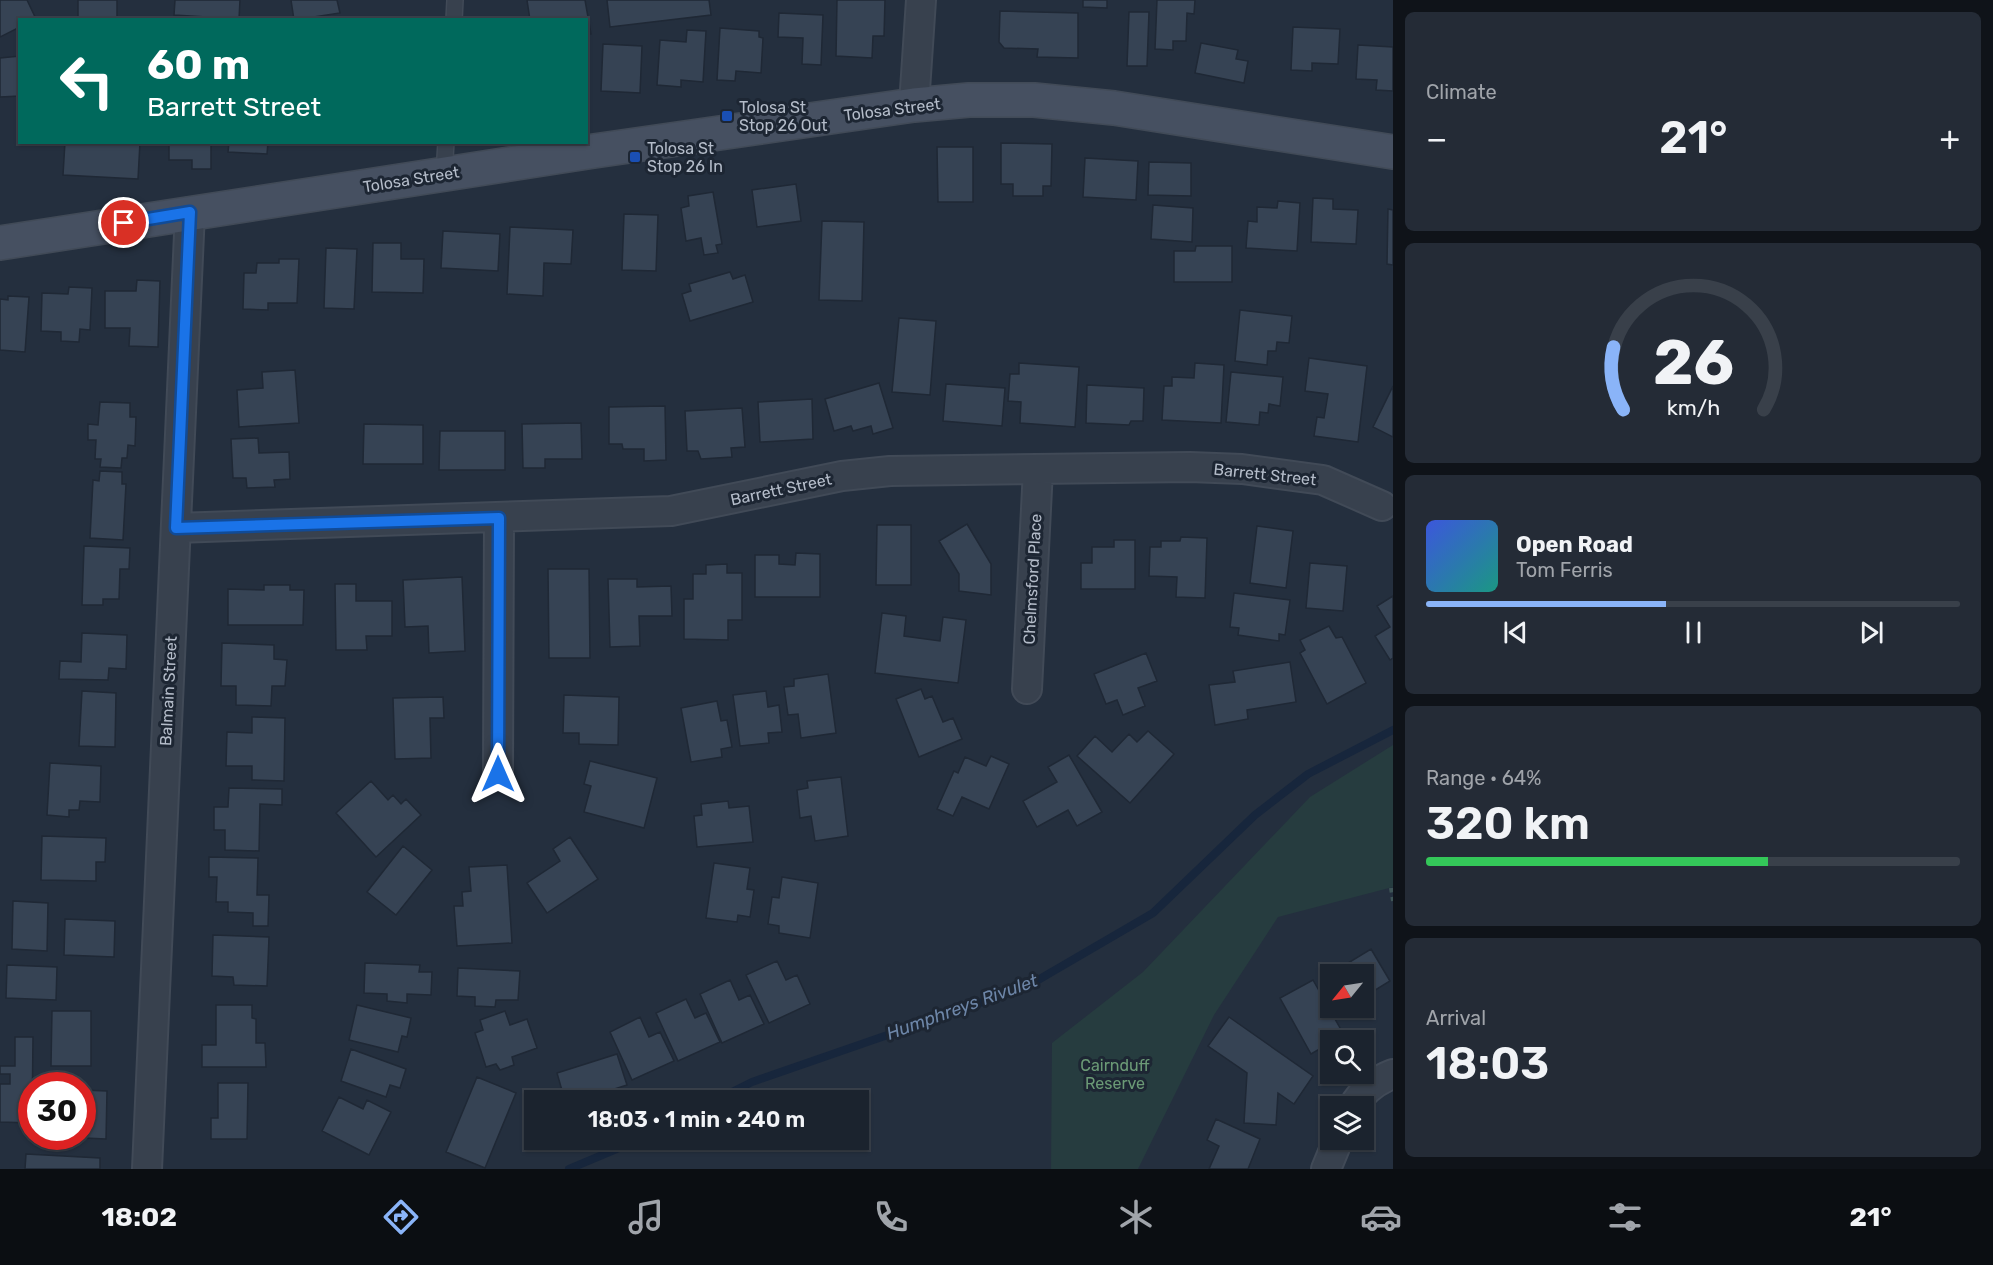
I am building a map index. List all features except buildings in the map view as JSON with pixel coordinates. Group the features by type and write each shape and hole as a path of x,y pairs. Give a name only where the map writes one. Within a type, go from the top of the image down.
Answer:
{"street":[{"path":"914,105 921,0"},
{"name":"Tolosa Street","path":"588,142 914,105 996,99 1034,100 1114,108 1393,152"},
{"name":"Tolosa Street","path":"0,243 190,212 445,158 569,144"},
{"name":"Balmain Street","path":"147,1169 190,212"},
{"name":"Barrett Street","path":"176,528 671,510 842,476 890,471 1190,467 1242,470 1323,480 1382,506"},
{"name":"Chelmsford Place","path":"1027,689 1038,469"},
{"path":"498,774 499,518"},
{"path":"1362,1096 1383,1077 1393,1074"},
{"path":"1326,1169 1334,1150"}],"lane":[{"path":"454,18 455,0"}],"path":[{"path":"1390,888 1393,901"}],"green space":[{"name":"Cairnduff Reserve","path":"1393,745 1393,887 1278,917 1214,1015 1138,1169 1051,1169 1052,1043 1143,972 1310,797"}],"waterway":[{"name":"Humphreys Rivulet","path":"736,1090 752,1082 1026,987 1153,913 1255,815 1308,774 1393,730"},
{"name":"Humphreys Rivulet","path":"569,1169 614,1150"}],"place":[{"name":"Tolosa St Stop 26 Out","path":"727,116"},
{"name":"Tolosa St Stop 26 In","path":"635,157"}],"route":[{"path":"124,223 190,212 176,528 499,518 498,774"}]}
